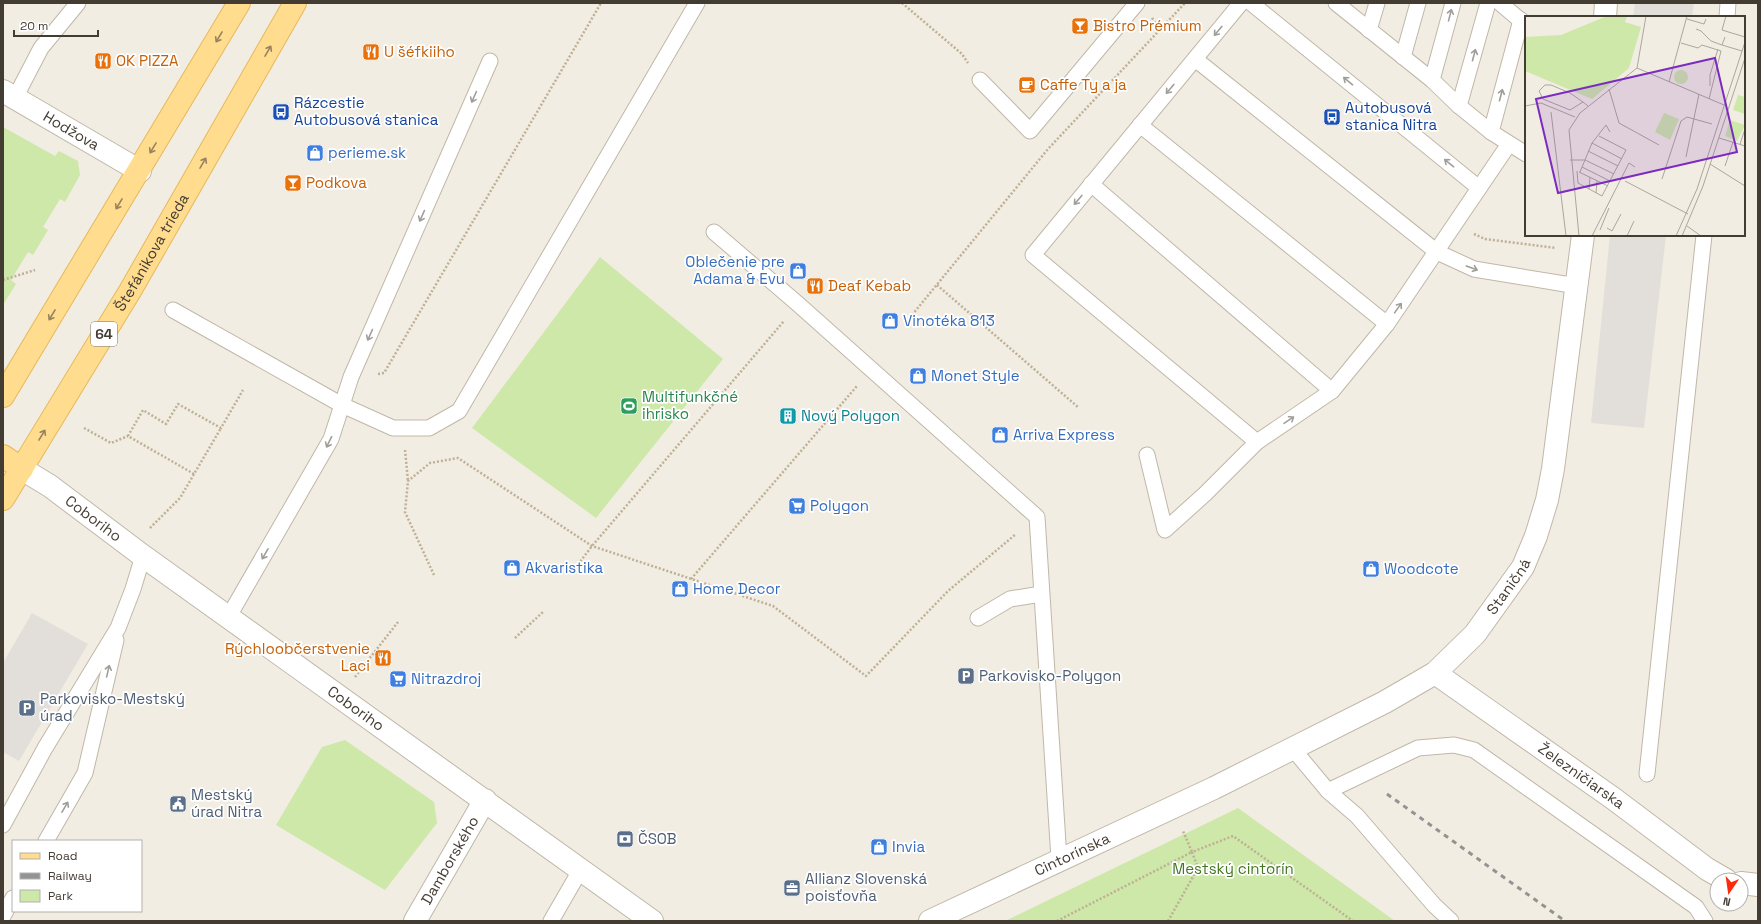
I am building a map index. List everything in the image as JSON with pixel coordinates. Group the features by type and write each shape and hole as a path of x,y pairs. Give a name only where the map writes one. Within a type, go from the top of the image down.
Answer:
{"main road":[{"path":"3,396 140,171 239,3"},
{"name":"Štefánikova trieda","path":"3,499 130,291 295,3"},
{"path":"3,456 22,469"}],"street":[{"path":"1605,16 1606,3"},
{"name":"Hodžova","path":"9,95 140,171"},
{"name":"Staničná","path":"1214,788 1385,702 1435,673 1475,634 1523,567 1536,536 1547,500 1553,469 1583,236"},
{"name":"Coboriho","path":"22,469 50,486 143,556 486,800 581,869 645,919"},
{"name":"Železničiarska","path":"1435,673 1614,799 1712,872"},
{"name":"Cintorínska","path":"930,921 1059,859 1214,788"},
{"name":"Damborského","path":"415,921 486,800"}],"lane":[{"path":"9,95 41,48 78,3"},
{"path":"173,310 342,405 393,428 429,428 459,411 697,3"},
{"path":"980,80 1030,131 1137,3"},
{"path":"1241,3 1033,254 1256,442"},
{"path":"1251,3 1479,188"},
{"path":"1336,3 1432,80 1459,106 1491,132 1525,153"},
{"path":"1369,30 1378,3"},
{"path":"1403,57 1418,3"},
{"path":"1432,80 1454,3"},
{"path":"1459,106 1488,3"},
{"path":"1491,132 1524,22 1500,3"},
{"path":"1727,16 1728,3"},
{"path":"1195,59 1437,252 1474,269 1577,286"},
{"path":"229,616 331,439 351,377 490,61"},
{"path":"1140,125 1387,324"},
{"path":"1147,455 1165,530 1205,494 1256,442 1332,391 1387,324 1509,144"},
{"path":"1091,184 1332,391"},
{"path":"714,232 798,304 1037,517 1059,859"},
{"path":"1647,774 1704,236"},
{"path":"47,840 85,773 118,628 133,589 143,556"},
{"path":"978,618 1010,599 1041,594"},
{"path":"3,825 45,748 118,628"},
{"path":"1328,792 1418,748 1454,745 1474,750 1696,907 1704,921"},
{"path":"1293,749 1328,792 1357,816 1434,905 1452,921"},
{"path":"551,921 581,869"},
{"path":"3,916 12,900"}],"path":[{"path":"351,377 384,373 601,3"},
{"path":"902,3 962,54"},
{"path":"912,315 1048,149 1185,3"},
{"path":"1454,225 1485,239 1560,248"},
{"path":"3,280 35,270"},
{"path":"937,284 1080,408"},
{"path":"573,571 592,546 798,304"},
{"path":"690,579 871,370"},
{"path":"150,528 180,498 243,390"},
{"path":"84,428 111,443 128,436 143,410 166,424 178,404 221,428"},
{"path":"128,436 194,474"},
{"path":"405,448 408,481 405,512 434,575"},
{"path":"408,481 430,463 458,458 592,546 773,606 866,676 948,591 1037,517"},
{"path":"515,638 544,611"},
{"path":"342,697 358,673 398,622"},
{"path":"1168,921 1198,868 1181,827"},
{"path":"1057,921 1192,852 1233,836 1353,921"}],"green space":[{"path":"3,127 55,156 59,151 78,161 80,175 65,202 60,199 43,227 48,230 33,255 28,252 11,280 16,284 3,305"},
{"path":"600,257 723,359 596,518 472,428"},
{"path":"345,740 434,802 437,823 385,890 276,825 322,747"},
{"name":"Mestský cintorín","path":"1238,808 1395,921 1005,921"}],"shaded area":[{"path":"1635,3 1694,3 1692,16 1633,16"},
{"path":"1610,236 1666,236 1644,428 1591,423"},
{"name":"Parkovisko-Mestský úrad","path":"32,613 88,644 19,761 3,752 3,663"}],"railway":[{"path":"1387,794 1565,921"}],"place":[{"name":"Bistro Prémium","path":"1080,26"},
{"name":"U šéfkiiho","path":"371,52"},
{"name":"OK PIZZA","path":"103,61"},
{"name":"Caffe Ty a ja","path":"1027,85"},
{"name":"Rázcestie Autobusová stanica","path":"281,112"},
{"name":"Autobusová stanica Nitra","path":"1332,117"},
{"name":"perieme.sk","path":"315,153"},
{"name":"Podkova","path":"293,183"},
{"name":"Oblečenie pre Adama & Evu","path":"798,271"},
{"name":"Deaf Kebab","path":"815,286"},
{"name":"Vinotéka 813","path":"890,321"},
{"name":"Monet Style","path":"918,376"},
{"name":"Multifunkčné ihrisko","path":"629,406"},
{"name":"Nový Polygon","path":"788,416"},
{"name":"Arriva Express","path":"1000,435"},
{"name":"Polygon","path":"797,506"},
{"name":"Akvaristika","path":"512,568"},
{"name":"Woodcote","path":"1371,569"},
{"name":"Home Decor","path":"680,589"},
{"name":"Rýchloobčerstvenie Laci","path":"383,658"},
{"name":"Parkovisko-Polygon","path":"966,676"},
{"name":"Nitrazdroj","path":"398,679"},
{"name":"Parkovisko-Mestský úrad","path":"27,708"},
{"name":"Mestský úrad Nitra","path":"178,804"},
{"name":"ČSOB","path":"625,839"},
{"name":"Invia","path":"879,847"},
{"name":"Allianz Slovenská poisťovňa","path":"792,888"}]}
